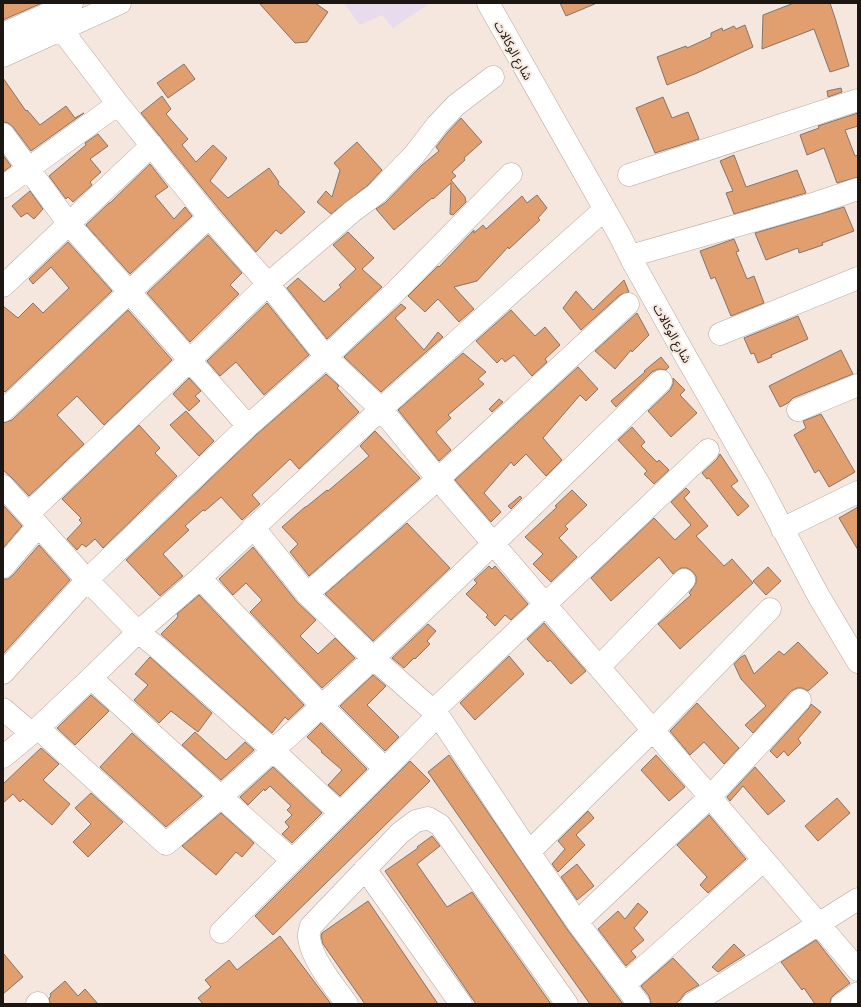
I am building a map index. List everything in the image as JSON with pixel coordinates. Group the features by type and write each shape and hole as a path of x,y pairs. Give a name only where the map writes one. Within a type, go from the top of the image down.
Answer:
{"street":[{"path":"3,34 72,3"},
{"path":"3,56 120,3"},
{"name":"شارع الوكالات","path":"488,3 686,357 749,465 782,530 818,595 858,662"},
{"path":"61,29 118,104 208,217 268,284 326,357 381,409 438,479 858,970"},
{"path":"3,567 33,520 189,361 268,284 352,211 376,194 414,155 437,125 456,105 493,77"},
{"path":"629,175 858,100"},
{"path":"3,187 118,104"},
{"path":"3,134 69,224 248,426"},
{"path":"3,286 152,145"},
{"path":"3,673 87,580 248,426 326,357 395,292 510,174"},
{"path":"630,256 816,203 858,189"},
{"path":"3,757 38,728 138,632 200,578 381,409 604,209"},
{"path":"3,412 208,217"},
{"path":"720,334 858,278"},
{"path":"307,594 438,479 628,304"},
{"path":"38,728 166,844 274,751 494,544 661,381"},
{"path":"798,410 858,385"},
{"path":"221,932 292,860 385,770 436,712 708,450"},
{"path":"3,486 87,580 138,632 274,751 340,813"},
{"path":"782,530 858,492"},
{"path":"253,528 307,594 373,658 436,712 577,922 639,1004"},
{"path":"200,578 385,770"},
{"path":"599,667 684,580"},
{"path":"529,852 653,730 770,609"},
{"path":"91,678 292,860"},
{"path":"577,922 710,796 800,700"},
{"path":"3,709 30,732 38,728"},
{"path":"347,1004 319,962 312,948 308,937 311,926 400,833 416,821 428,818 440,825 567,1004"},
{"path":"625,984 764,860"},
{"path":"365,869 461,1004"},
{"path":"692,1004 858,898"},
{"path":"842,1004 858,993"}],"shaded area":[{"path":"344,3 430,3 393,28 382,15 360,25"}],"building":[{"path":"3,3 42,3 3,20"},
{"path":"259,3 315,3 328,12 307,42 295,43"},
{"path":"560,3 597,3 566,16"},
{"path":"794,3 830,3 849,66 830,72 814,29 762,49 763,15"},
{"path":"745,25 753,47 667,85 657,57 686,46 687,48 711,37 711,33 722,28 723,31 734,26 736,29"},
{"path":"184,64 195,79 168,98 157,83"},
{"path":"3,78 26,111 27,110 40,125 66,106 75,118 84,113 31,151 13,127 8,123 3,122"},
{"path":"841,88 842,92 828,97 827,91"},
{"path":"162,96 171,109 166,114 188,139 182,145 196,162 213,145 227,158 210,181 228,198 269,168 279,182 278,184 305,212 281,234 276,230 256,252 141,113"},
{"path":"663,97 672,118 688,112 699,139 655,153 636,108"},
{"path":"858,113 858,126 845,130 855,156 858,155 858,177 837,183 824,148 807,155 800,135 819,128 818,126"},
{"path":"461,118 482,142 464,158 465,160 452,172 456,176 451,180 465,197 466,202 453,215 450,214 451,183 394,230 376,209 385,203 422,165 439,151 436,147"},
{"path":"98,134 108,146 90,159 101,172 90,182 92,185 73,202 68,197 66,199 49,176 86,145 85,143"},
{"path":"357,142 382,170 368,185 331,214 317,202 326,191 332,197 340,170 334,163"},
{"path":"3,155 11,166 3,172"},
{"path":"734,155 746,187 797,170 806,193 734,214 726,193 733,191 720,161"},
{"path":"150,164 168,187 155,196 174,219 185,207 192,216 130,274 86,225"},
{"path":"30,191 43,209 34,219 27,213 21,217 12,206"},
{"path":"537,195 547,208 538,218 540,220 509,249 508,247 477,281 454,287 474,309 459,322 438,299 425,312 408,296 438,266 439,267 474,230 474,233 483,225 486,229 522,196 527,203"},
{"path":"844,207 854,231 822,243 823,245 799,253 798,248 766,260 755,233"},
{"path":"348,232 374,258 362,269 382,287 327,339 287,288 298,278 324,302 341,287 339,285 356,269 333,245"},
{"path":"208,235 242,273 230,285 239,294 190,342 147,293"},
{"path":"734,239 739,251 736,252 747,279 754,276 764,303 731,316 715,277 711,279 700,251"},
{"path":"68,242 112,291 5,392 3,390 3,306 18,318 33,303 43,313 69,288 51,267 33,284 29,279"},
{"path":"624,280 629,292 620,295 581,330 563,308 576,291 593,310"},
{"path":"267,303 309,355 264,395 236,362 220,376 207,361"},
{"path":"401,304 406,308 395,318 424,350 438,332 443,337 381,392 344,357"},
{"path":"128,310 172,360 104,425 77,396 57,415 84,444 29,496 3,470 3,423 12,420"},
{"path":"511,310 535,336 545,327 560,345 545,359 547,362 532,376 514,355 505,362 502,358 497,363 476,341"},
{"path":"637,313 649,335 632,352 631,350 615,369 595,351"},
{"path":"798,316 808,339 771,355 772,357 758,363 754,353 751,354 744,338"},
{"path":"841,350 853,374 793,398 788,403 780,407 769,386"},
{"path":"463,353 486,372 478,379 484,384 448,415 451,418 436,432 451,450 439,461 398,410"},
{"path":"661,357 669,367 666,370 658,369 652,372 616,407 611,401"},
{"path":"578,367 598,389 586,401 580,395 543,438 562,460 546,476 526,454 514,466 511,462 484,493 501,512 491,522 455,480"},
{"path":"326,374 339,386 337,388 359,412 299,469 290,459 252,495 260,504 242,520 221,497 185,526 189,530 163,554 183,576 160,596 126,560 256,435"},
{"path":"189,378 201,391 195,396 200,401 189,411 173,394"},
{"path":"673,378 685,390 680,395 697,413 671,437 648,411 670,390 673,384"},
{"path":"499,399 503,402 492,412 489,409"},
{"path":"186,411 214,441 199,456 170,425"},
{"path":"821,414 855,472 829,487 819,470 815,473 794,435 806,428 803,421"},
{"path":"139,425 160,448 155,453 177,476 103,548 95,539 86,547 82,544 77,550 67,539 82,523 79,520 81,518 62,499"},
{"path":"632,427 645,442 641,446 657,462 659,460 669,470 654,484 644,474 647,471 618,440"},
{"path":"375,431 420,478 309,576 290,552 298,544 282,527 369,456 360,446"},
{"path":"720,454 738,481 731,486 749,506 738,516 709,478 707,479 702,473 717,459"},
{"path":"686,488 690,492 684,498 708,526 696,536 724,566 732,559 753,583 680,649 658,624 691,595 689,593 696,583 696,576 692,571 687,568 681,568 673,574 659,557 611,601 591,578 654,518 675,540 691,525 671,502"},
{"path":"572,490 587,505 565,526 568,529 559,538 577,557 551,582 533,564 543,554 525,537 557,507 555,506"},
{"path":"520,496 522,498 511,509 508,506"},
{"path":"3,505 22,526 3,548"},
{"path":"858,507 858,550 839,518"},
{"path":"407,523 450,568 373,641 325,594"},
{"path":"39,545 70,580 3,654 3,579 8,579 13,575"},
{"path":"253,547 297,602 316,620 300,636 318,654 335,638 355,658 322,688 250,612 262,600 246,583 233,595 219,579"},
{"path":"489,566 492,569 495,566 528,604 511,620 505,615 495,626 486,617 488,615 466,594 477,583 474,580"},
{"path":"768,567 781,581 766,595 753,581"},
{"path":"199,595 304,705 288,720 285,717 272,733 161,634 177,618 177,614"},
{"path":"544,623 586,671 571,684 550,660 548,662 527,639"},
{"path":"428,624 436,631 427,641 430,644 404,668 392,658"},
{"path":"798,642 828,673 808,691 802,688 797,688 791,691 753,733 745,725 766,706 741,679 734,664 745,655 754,674 779,651 784,655"},
{"path":"509,656 524,674 475,720 460,703"},
{"path":"150,657 212,713 198,732 171,711 159,723 134,700 148,685 135,674"},
{"path":"373,675 386,686 367,705 399,737 385,751 340,706"},
{"path":"91,695 109,711 75,745 57,728"},
{"path":"697,703 739,748 724,764 704,742 690,755 670,731"},
{"path":"811,704 821,712 798,739 801,743 788,756 784,751 777,758 770,751"},
{"path":"321,723 367,769 340,796 328,785 342,770 321,752 322,751 307,737"},
{"path":"195,732 226,760 245,742 254,750 221,780 182,745"},
{"path":"132,733 202,796 166,827 100,767"},
{"path":"41,748 59,764 43,780 70,804 52,825 23,799 20,802 13,794 3,803 3,784"},
{"path":"449,755 567,929 623,1004 590,1004 551,949 428,772"},
{"path":"656,755 685,787 669,801 641,770"},
{"path":"410,761 430,781 273,935 255,916"},
{"path":"273,767 322,813 292,843 282,834 289,827 285,822 292,815 287,810 291,806 270,786 265,791 264,789 248,805 240,797"},
{"path":"755,767 785,801 768,815 743,786 730,801 727,797"},
{"path":"91,793 123,822 88,857 73,842 91,824 75,808"},
{"path":"837,798 850,813 818,841 805,826"},
{"path":"588,811 594,818 576,835 585,845 558,872 552,864 565,849 558,841"},
{"path":"221,813 254,843 242,857 236,852 216,875 182,846"},
{"path":"709,815 746,859 708,893 700,885 707,877 677,845"},
{"path":"432,836 440,846 417,864 447,907 472,892 551,1004 476,1004 385,871 418,848 417,847"},
{"path":"577,864 594,886 577,900 561,877"},
{"path":"368,901 438,1004 365,1004 323,944 321,936 322,933"},
{"path":"638,903 648,912 634,928 644,940 631,951 636,957 626,966 598,929 618,911 625,919"},
{"path":"280,936 331,1004 203,1004 198,998 211,987 205,980 229,960 237,970"},
{"path":"816,940 850,983 831,998 830,1004 815,1004 804,988 802,990 781,962"},
{"path":"734,944 745,955 718,972 712,967"},
{"path":"3,953 23,977 3,994"},
{"path":"673,958 699,985 685,993 675,1004 651,1004 649,996 641,986"},
{"path":"65,981 78,996 85,989 98,1004 50,1004 50,994"}]}
